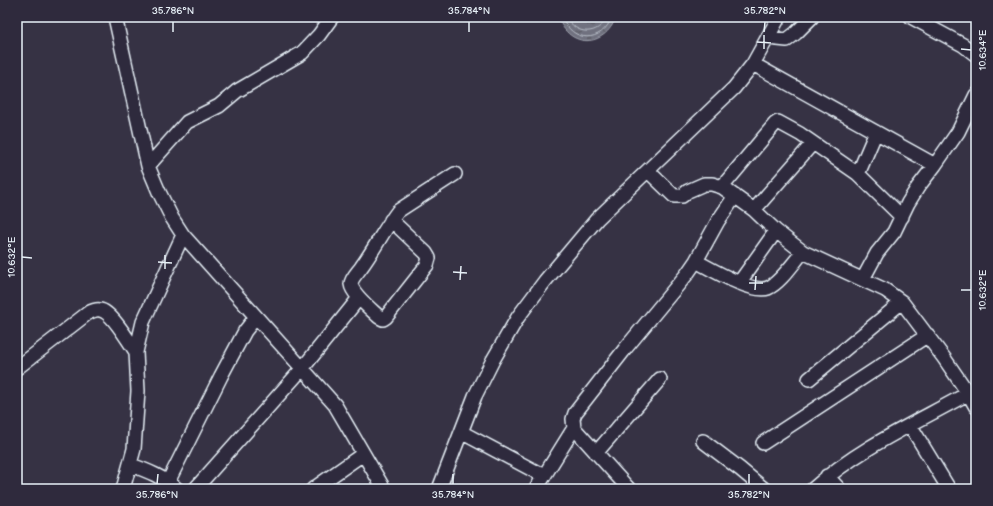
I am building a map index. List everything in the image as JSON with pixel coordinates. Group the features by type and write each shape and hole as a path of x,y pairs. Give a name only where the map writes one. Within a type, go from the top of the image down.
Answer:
{"street":[{"path":"115,17 148,166 172,218 183,235 335,405 384,489"},
{"path":"148,166 187,122 219,106 237,91 302,53 319,35 332,17"},
{"path":"439,489 476,396 493,360 518,317 545,281 597,219 734,88 753,64 778,17"},
{"path":"768,38 788,40 812,17"},
{"path":"911,17 963,45 976,55"},
{"path":"753,64 935,165"},
{"path":"863,279 877,253 894,232 908,203 918,187 958,132 976,95"},
{"path":"722,187 778,122 813,143 858,174 902,218"},
{"path":"858,174 876,132"},
{"path":"754,210 813,143"},
{"path":"648,171 674,196 682,196 688,191 704,184 712,184 722,187 754,210 776,231 803,252 835,268 886,290 902,302 972,391 976,407"},
{"path":"391,220 426,253 429,258 427,265 383,319 359,298 352,287 352,279 363,265 391,220 398,211 455,174"},
{"path":"629,489 574,428 573,419 575,413 625,349 687,274 696,261 718,221 735,196"},
{"path":"739,283 776,231"},
{"path":"123,489 134,449 138,391 136,352 143,322 183,235"},
{"path":"696,261 739,283 758,289 768,288 777,282 803,252"},
{"path":"195,489 302,369 359,298"},
{"path":"809,379 902,302"},
{"path":"17,368 88,313 96,310 102,310 109,315 136,352"},
{"path":"130,465 154,474 173,486 221,376 245,331 256,317"},
{"path":"763,443 928,335"},
{"path":"596,453 660,379"},
{"path":"813,489 827,476 856,455 972,391"},
{"path":"910,425 949,489"},
{"path":"536,489 574,428"},
{"path":"461,432 544,476"},
{"path":"703,441 764,489"},
{"path":"314,489 363,454"},
{"path":"827,476 839,489"}],"water":[{"path":"558,17 616,17 611,27 604,35 587,41 570,35 563,27"}]}
